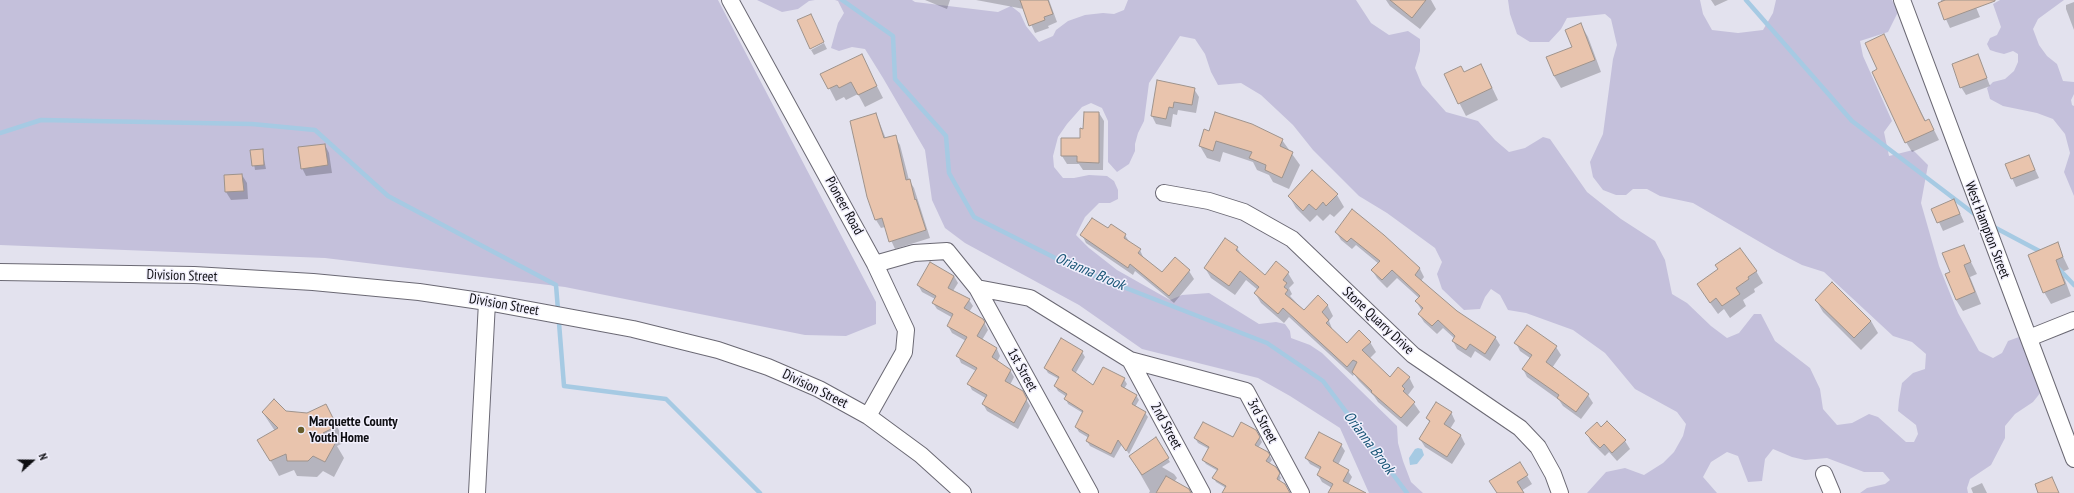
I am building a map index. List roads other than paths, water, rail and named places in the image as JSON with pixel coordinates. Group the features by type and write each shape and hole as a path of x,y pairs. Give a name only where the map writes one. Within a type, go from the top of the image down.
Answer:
{"street":[{"name":"Pioneer Road","path":"730,0 876,264 906,330 904,352 868,416"},
{"name":"West Hampton Street","path":"1902,0 2074,459"},
{"name":"Stone Quarry Drive","path":"1164,193 1209,201 1244,212 1292,239 1413,355 1520,428 1538,447 1553,474 1560,493"},
{"name":"1st Street","path":"876,264 914,253 947,252 977,288 1090,493"},
{"name":"Division Street","path":"0,272 246,278 313,282 419,292 487,302 633,329 718,350 768,367 812,386 868,416 921,455 963,493"},
{"path":"977,288 1030,298 1130,360"},
{"path":"477,493 487,302"},
{"path":"2029,338 2074,320"},
{"name":"2nd Street","path":"1130,360 1202,493"},
{"name":"3rd Street","path":"1130,360 1246,391 1301,493"},
{"path":"1824,474 1832,493"}],"water":[{"path":"1415,449 1422,449 1424,455 1417,464 1410,465 1409,458"}],"waterway":[{"name":"Orianna Brook","path":"842,0 893,36 895,79 946,136 949,173 974,217 1077,269 1267,343 1323,381 1407,493"},
{"path":"1746,0 1852,121 1977,216"},
{"path":"0,133 41,120 252,124 315,130 388,196 556,285 564,386 666,399 760,493"},
{"path":"1992,226 2043,253"},
{"path":"2057,267 2074,285"}],"place":[{"name":"Marquette County Youth Home","path":"301,430"}]}
